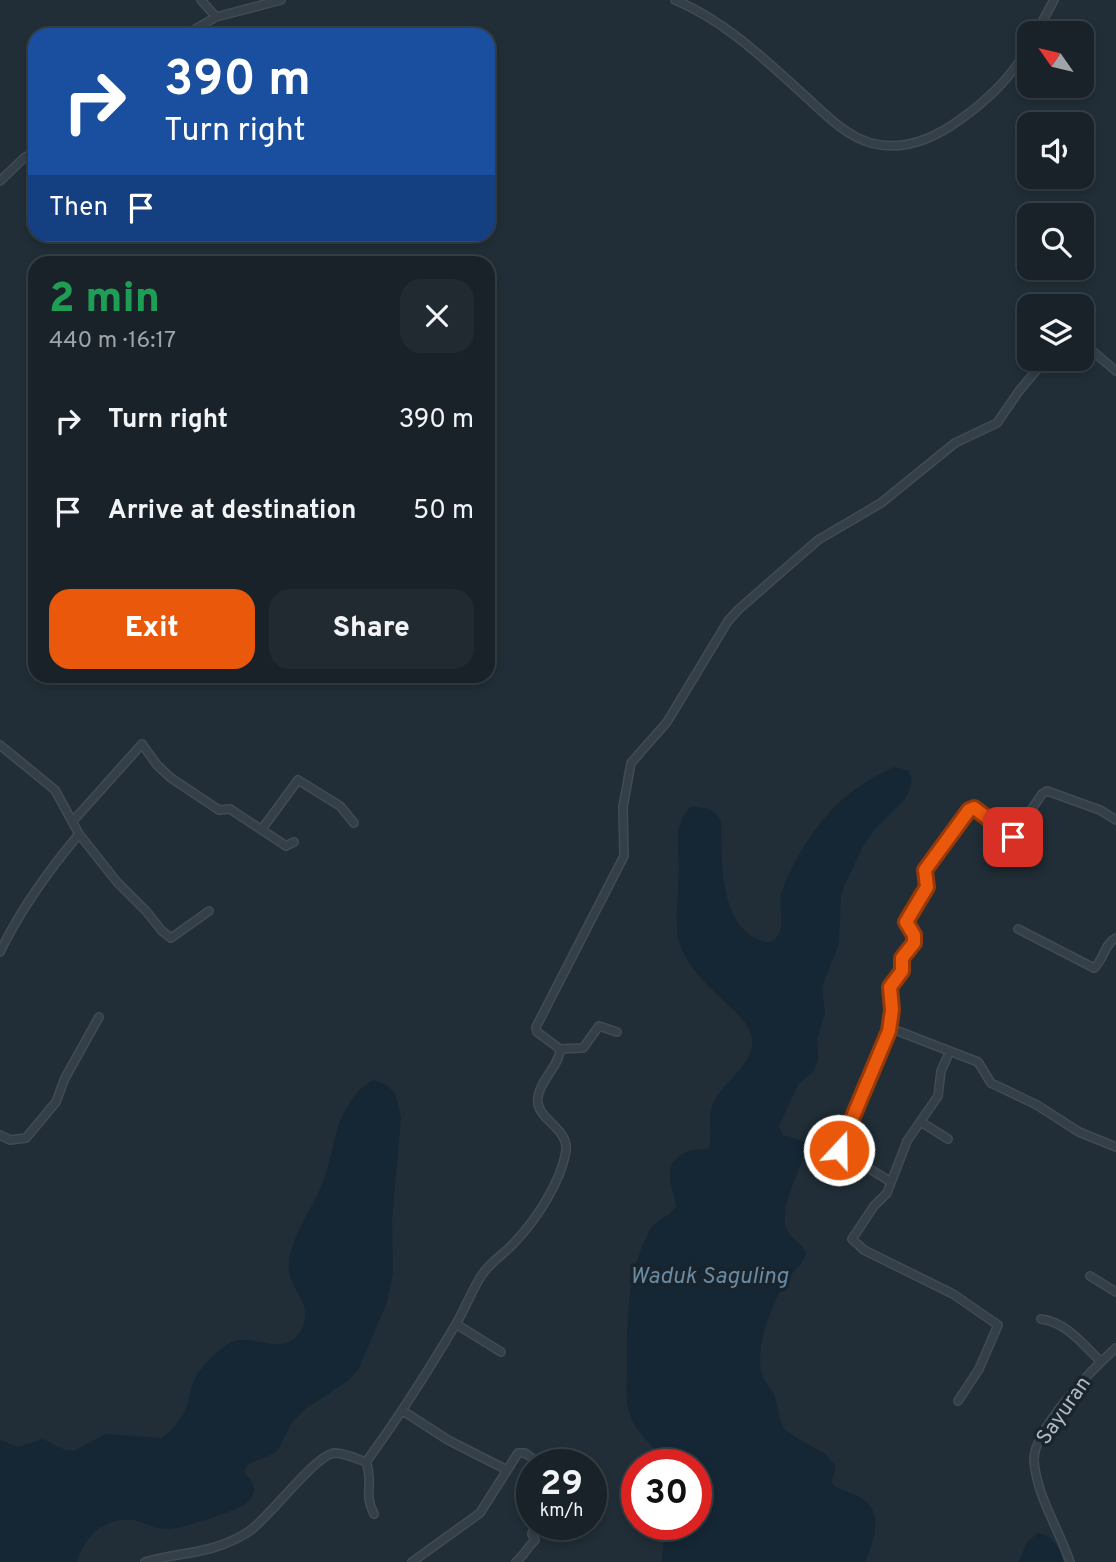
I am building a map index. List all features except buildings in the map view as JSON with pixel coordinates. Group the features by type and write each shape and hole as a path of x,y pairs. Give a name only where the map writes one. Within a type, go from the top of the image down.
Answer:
{"street":[{"path":"201,0 216,17"},
{"path":"197,28 216,17 281,0"},
{"path":"675,0 708,16 739,37 842,128 862,140 879,145 907,144 944,131 983,102 1009,78 1017,65"},
{"path":"1043,21 1054,0"},
{"path":"0,181 28,156"},
{"path":"1094,352 1116,371"},
{"path":"617,1032 599,1026 583,1048 560,1049 537,1032 536,1027 624,856 624,807 631,763 667,723 728,621 739,609 818,540 881,503 955,443 997,423 1018,391 1036,371"},
{"path":"73,821 142,744 161,769 204,802 219,810 230,809 286,846 294,842"},
{"path":"0,745 51,786 79,834 117,882 170,937 174,938 209,911"},
{"path":"262,829 298,780 340,806 354,823"},
{"path":"891,1182 841,1151 839,1147 868,1086 890,1028 890,987 902,971 902,958 914,943 912,930 905,924 927,887 925,870 969,810 974,808 1013,837 1042,794 1047,791 1100,810 1116,820"},
{"path":"0,952 41,883 79,834"},
{"path":"1018,929 1094,968 1111,941 1116,938"},
{"path":"0,1135 10,1140 26,1138 54,1105 65,1078 99,1017"},
{"path":"890,1028 978,1062 986,1077 998,1087 1037,1105 1087,1136 1116,1147"},
{"path":"366,1462 403,1411 456,1324 482,1273 538,1215 560,1170 566,1143 561,1132 539,1107 537,1099 560,1049"},
{"path":"950,1051 941,1071 937,1096 907,1141 885,1196 874,1206 853,1236 853,1241 864,1250 953,1294 999,1327 979,1369 958,1401"},
{"path":"921,1122 948,1139"},
{"path":"1090,1276 1116,1292"},
{"path":"1041,1319 1052,1320 1061,1325 1100,1361"},
{"path":"456,1324 502,1352"},
{"name":"Sayuran","path":"1070,1562 1037,1477 1035,1451 1043,1433 1084,1378 1116,1348"},
{"path":"403,1411 448,1440 508,1470"},
{"path":"145,1562 164,1556 202,1552 250,1532 303,1477 331,1454 338,1453 366,1462"},
{"path":"412,1562 480,1513 516,1455"},
{"path":"366,1462 370,1473 368,1503 374,1514"},
{"path":"516,1562 535,1540"}],"water":[{"name":"Waduk Saguling","path":"895,767 907,770 912,778 905,799 874,830 863,846 844,886 839,943 822,987 825,1013 817,1039 818,1060 814,1071 799,1083 779,1126 783,1135 805,1142 785,1217 788,1232 806,1253 782,1288 771,1311 763,1336 760,1361 762,1375 774,1395 781,1423 786,1431 826,1455 835,1465 831,1482 834,1486 861,1498 870,1506 875,1521 871,1547 865,1562 662,1562 664,1540 712,1540 712,1449 655,1449 632,1420 627,1396 629,1299 641,1248 649,1232 676,1207 670,1177 672,1164 686,1152 708,1149 711,1139 711,1109 719,1094 745,1062 752,1044 746,1023 703,980 683,952 678,939 679,829 690,807 708,810 719,817 725,886 735,918 744,930 757,939 771,941 776,938 781,928 782,891 794,864 821,822 842,799"},
{"path":"374,1080 388,1086 395,1093 401,1117 392,1221 393,1273 387,1302 359,1368 349,1380 305,1409 292,1422 278,1450 248,1464 244,1472 254,1491 248,1502 239,1507 207,1520 168,1529 127,1520 112,1522 92,1534 77,1562 0,1562 0,1440 18,1447 43,1439 65,1450 74,1451 106,1434 161,1438 183,1415 197,1375 227,1345 247,1340 287,1343 296,1337 303,1326 305,1311 289,1271 291,1249 323,1182 343,1115 356,1094"},
{"path":"1037,1533 1047,1536 1054,1543 1063,1562 1019,1562 1026,1544"}],"route":[{"path":"839,1150 889,1031 892,1010 890,987 902,971 902,958 913,947 914,935 905,924 927,887 925,870 969,810 974,808 990,823 1013,837"}]}
